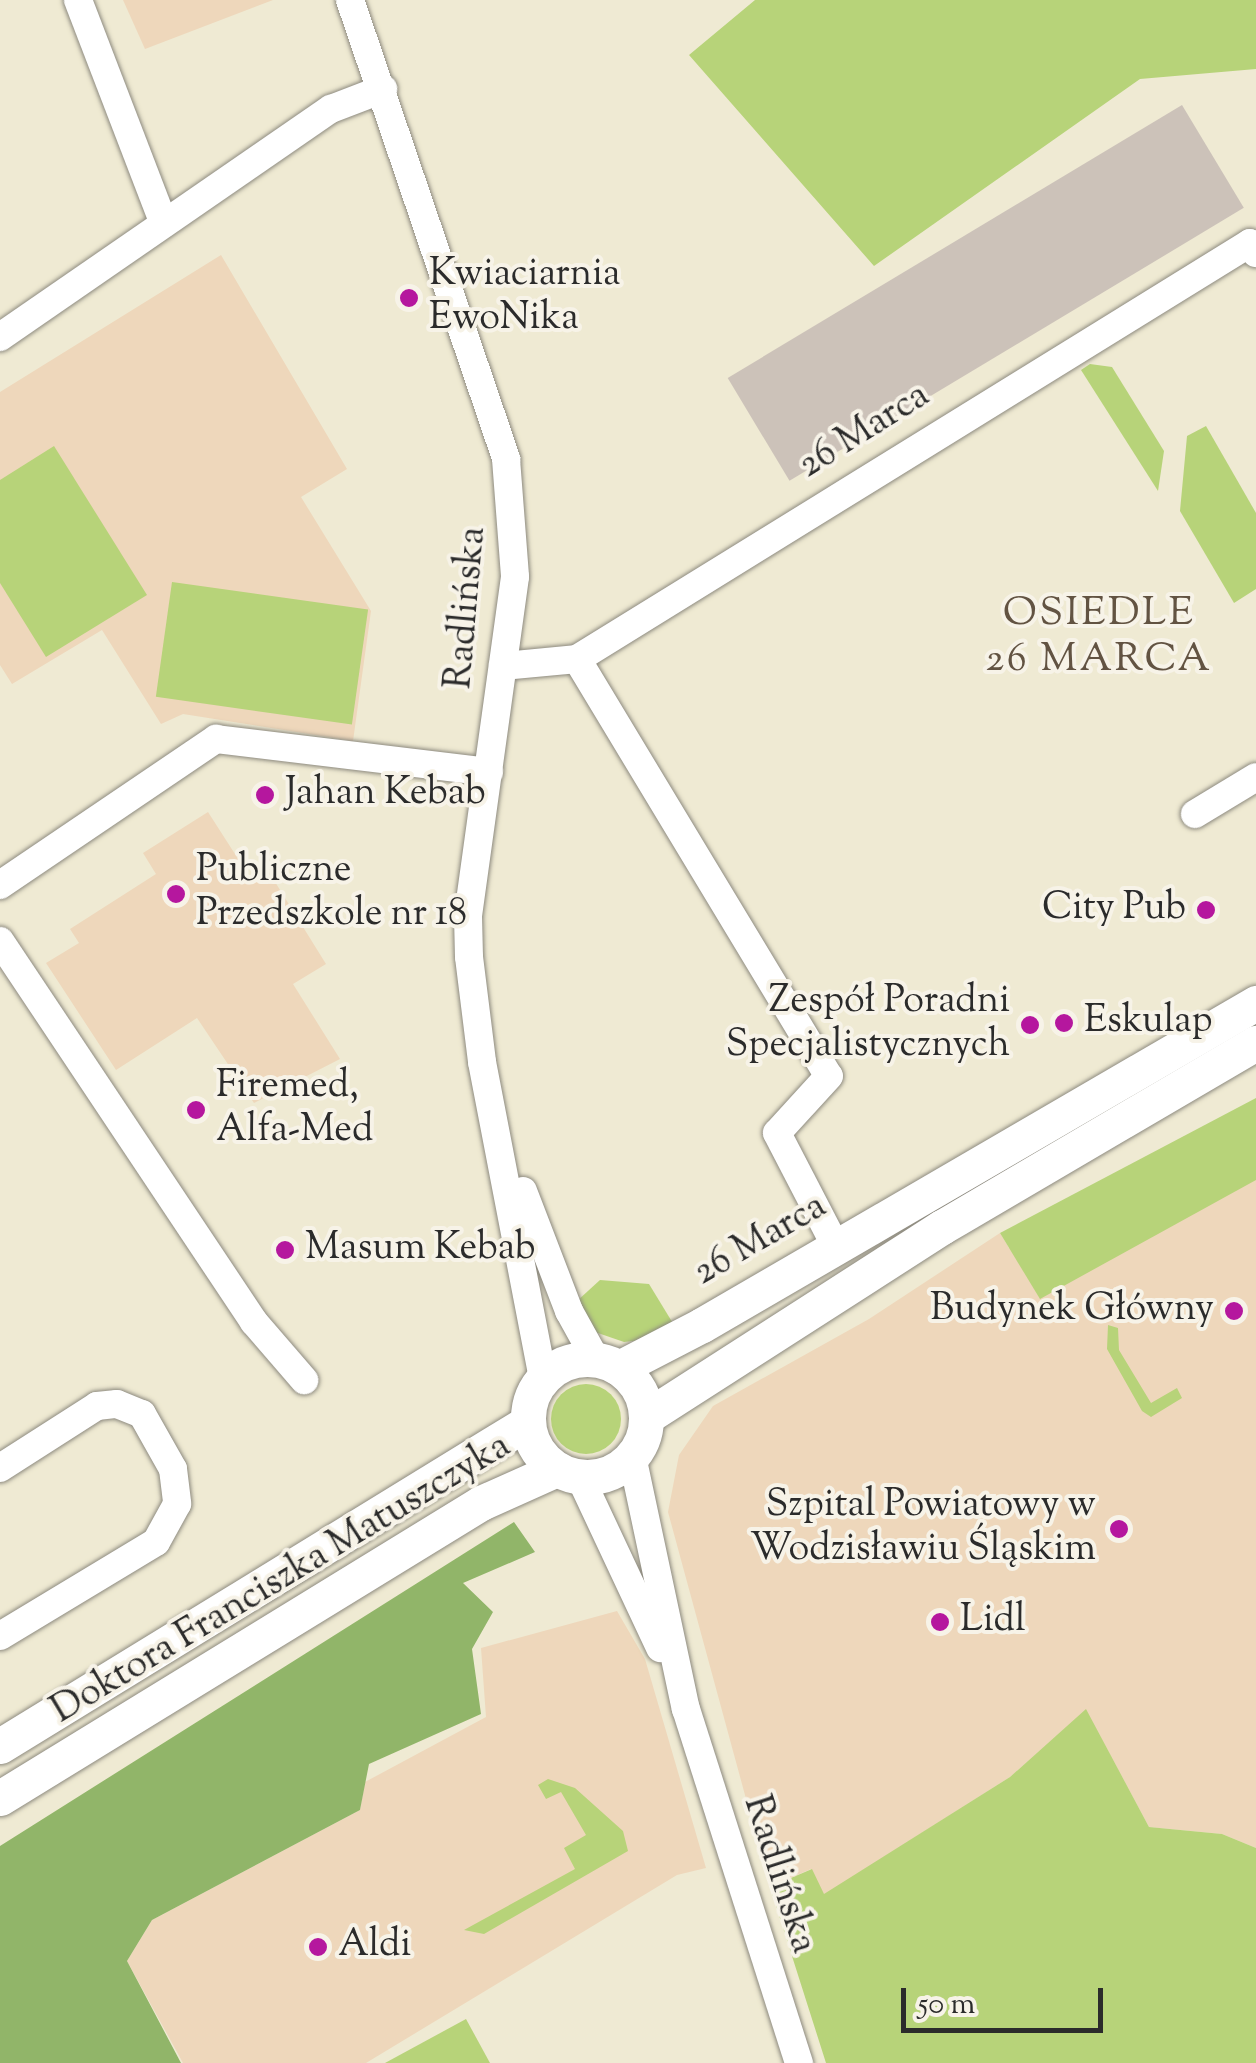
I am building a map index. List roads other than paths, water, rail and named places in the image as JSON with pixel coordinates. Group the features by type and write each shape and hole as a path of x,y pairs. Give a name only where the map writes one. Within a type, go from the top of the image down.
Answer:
{"main road":[{"name":"26 Marca","path":"607,1364 836,1247 1256,1003"},
{"path":"646,1416 942,1227 1256,1043"},
{"path":"576,1360 607,1364 642,1397 646,1416 632,1456 604,1474 568,1473 536,1449 528,1422 542,1380 576,1360"},
{"name":"Doktora Franciszka Matuszczyka","path":"0,1746 528,1422"},
{"name":"Doktora Franciszka Matuszczyka","path":"0,1798 482,1504 568,1473"}],"street":[{"path":"78,0 163,222"},
{"name":"Radlińska","path":"350,0 506,459 516,530 469,958 542,1380"},
{"path":"3,328 330,110 382,89"},
{"name":"26 Marca","path":"504,666 576,659 1250,243 1256,253"},
{"path":"576,659 829,1076 777,1134 836,1247"},
{"path":"0,884 216,739 489,772"},
{"path":"1194,814 1256,777"},
{"path":"0,941 254,1322 304,1380"},
{"name":"Radlińska","path":"497,1124 569,1311 607,1364"},
{"path":"0,1468 97,1406 117,1404 142,1414 173,1469 177,1504 156,1542 0,1636"},
{"name":"Radlińska","path":"632,1456 686,1709 799,2063"},
{"name":"Radlińska","path":"568,1473 686,1709"}],"place":[{"name":"Kwiaciarnia EwoNika","path":"409,298"},
{"name":"Jahan Kebab","path":"265,795"},
{"name":"Publiczne Przedszkole nr 18","path":"176,894"},
{"name":"City Pub","path":"1206,910"},
{"name":"Eskulap","path":"1064,1023"},
{"name":"Zespół Poradni Specjalistycznych","path":"1030,1025"},
{"name":"Firemed, Alfa-Med","path":"196,1110"},
{"name":"Masum Kebab","path":"285,1250"},
{"name":"Budynek Główny","path":"1234,1311"},
{"name":"Szpital Powiatowy w Wodzisławiu Śląskim","path":"1119,1529"},
{"name":"Lidl","path":"940,1622"},
{"name":"Aldi","path":"318,1947"}],"district":[{"name":"OSIEDLE 26 MARCA","path":"1099,638"}]}
